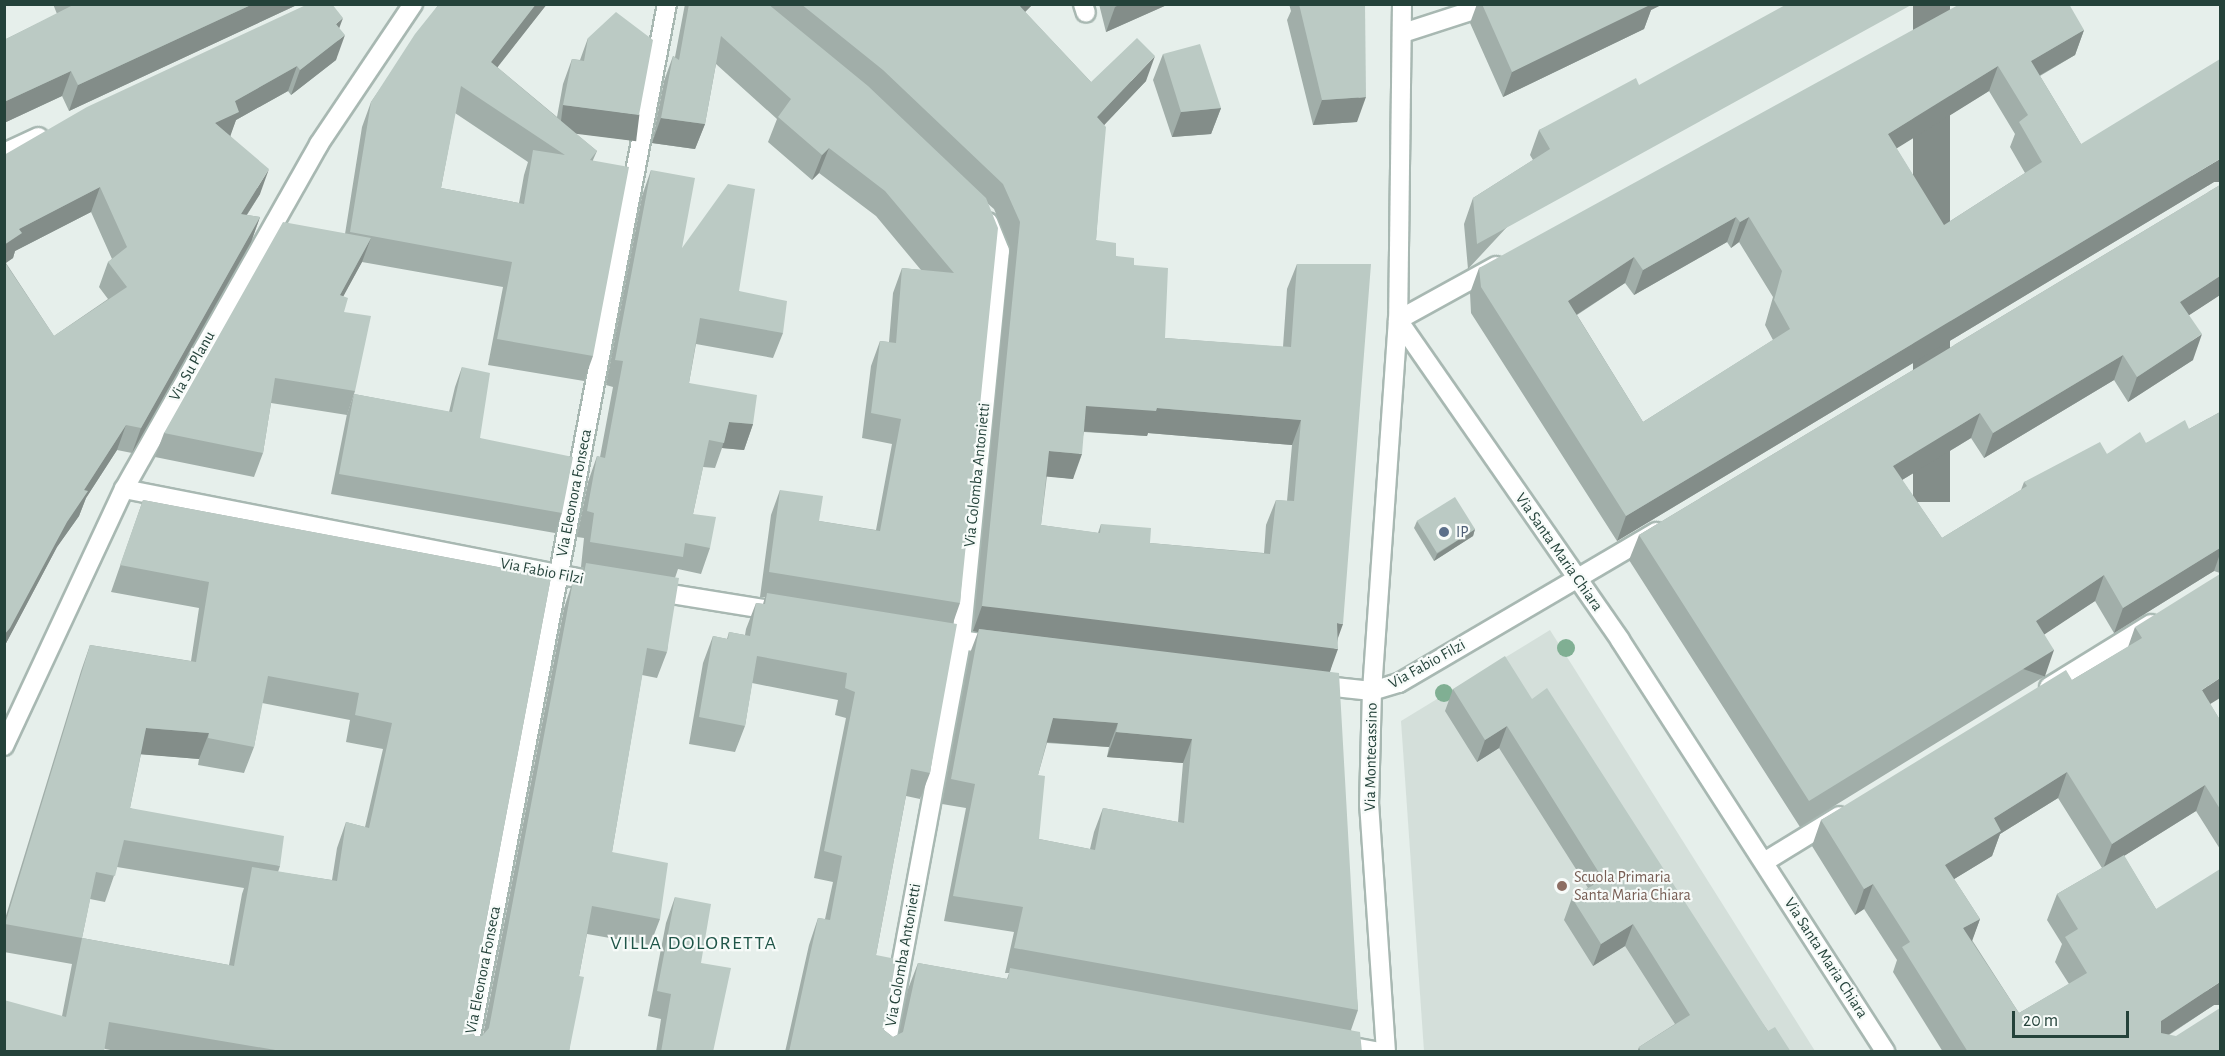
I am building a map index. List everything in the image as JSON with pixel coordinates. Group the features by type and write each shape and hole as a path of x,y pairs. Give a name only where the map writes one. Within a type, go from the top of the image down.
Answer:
{"street":[{"name":"Via Su Planu","path":"4,746 124,489 319,144 412,4"},
{"name":"Via Eleonora Fonseca","path":"468,1052 667,4"},
{"path":"1402,4 1398,320 1513,257"},
{"path":"1403,33 1493,4"},
{"path":"4,153 59,128"},
{"name":"Via Colomba Antonietti","path":"885,1052 961,641 1000,251 986,217 977,208"},
{"name":"Via Santa Maria Chiara","path":"1398,320 1578,578 1886,1052"},
{"name":"Via Montecassino","path":"1386,1052 1369,805 1372,691 1398,320"},
{"name":"Via Fabio Filzi","path":"124,489 558,575 799,614"},
{"name":"Via Fabio Filzi","path":"1298,682 1372,691 1399,683 1671,522"},
{"path":"2030,698 2170,612"},
{"path":"915,633 1019,648"},
{"path":"1764,862 1850,809"},
{"path":"901,964 925,969"},
{"path":"1317,1040 1380,1052"}],"shaded area":[{"name":"Scuola Primaria Santa Maria Chiara","path":"1550,630 1815,1051 1424,1051 1401,721"}],"building":[{"path":"73,4 253,4 78,85 71,71 4,102 4,40"},
{"path":"308,4 332,4 343,18 336,24 345,35 300,70 297,66 235,101 239,112 215,123 269,169 241,214 260,217 141,428 126,425 84,490 88,491 67,522 10,628 4,635 4,261 54,336 127,287 108,262 127,247 100,187 19,229 22,233 4,245 4,155 87,107"},
{"path":"439,4 536,4 491,62 597,151 590,160 629,167 593,356 497,339 512,262 350,232 371,102 415,34","holes":["461,86 565,155 533,150 524,204 441,188"]},
{"path":"689,4 768,4 868,86 986,198 998,228 960,603 769,572 780,490 823,496 819,521 880,531 901,419 871,413 880,341 896,343 902,268 954,273 885,191 829,148 822,155 778,117 791,99 721,36 705,124 661,118 673,56 679,60"},
{"path":"801,4 1018,4 1091,82 1137,38 1155,56 1097,117 1106,127 1096,240 1116,243 1116,256 1134,258 1134,265 1168,268 1165,338 1291,347 1297,264 1371,264 1343,624 1337,623 1338,649 982,606 1020,222 1003,184 883,70","holes":["1086,406 1156,411 1157,408 1301,420 1294,501 1276,500 1270,554 1150,543 1151,528 1101,524 1100,533 1041,525 1049,451 1082,454"]},
{"path":"1299,4 1365,4 1366,97 1322,100"},
{"path":"1482,4 1652,4 1512,72"},
{"path":"1787,4 1913,4 1477,244 1473,198 1550,149 1539,130 1636,78 1639,85"},
{"path":"1960,4 2069,4 2084,30 2031,61 2081,144 2220,59 2220,159 1626,516 1481,287 1479,268","holes":["1998,66 2028,115 2019,122 2042,162 1944,225 1888,134","1736,217 1740,222 1749,217 1782,271 1774,300 1790,329 1643,422 1568,301 1634,257 1643,270"]},
{"path":"616,12 653,40 639,115 563,105 572,59 584,61 588,38"},
{"path":"1200,44 1221,108 1181,112 1163,54"},
{"path":"651,170 695,178 682,248 728,184 755,189 739,291 787,301 783,333 700,318 689,383 757,395 753,424 729,422 724,443 709,440 693,514 716,517 710,548 685,543 683,557 590,542 594,513 587,511 597,456 605,458 623,361 615,360"},
{"path":"2220,185 2220,276 2180,302 2202,334 2137,377 2123,355 1993,433 1980,413 1893,466 1942,538 2027,486 2024,482 2100,442 2107,454 2140,432 2146,443 2185,420 2189,429 2220,412 2220,548 2123,608 2104,575 2036,621 2054,650 1809,801 1639,535"},
{"path":"283,222 371,238 340,295 348,298 344,312 371,316 355,391 275,378 263,453 164,433"},
{"path":"462,367 490,373 480,438 573,457 562,513 339,474 354,394 452,412"},
{"name":"IP","path":"1455,497 1475,529 1437,553 1417,521"},
{"path":"143,500 551,577 467,1023 475,1036 482,1036 489,1028 573,581 582,583 586,563 679,578 667,652 647,648 612,852 668,863 660,919 592,906 579,976 584,977 569,1052 287,1052 109,1022 104,1052 4,1052 4,1000 66,1017 82,938 5,924 90,645 196,662 209,582 120,565","holes":["268,676 359,693 355,715 392,723 369,828 346,822 337,881 252,867 234,966 82,938 96,872 115,876 124,840 280,866 284,836 130,808 146,728 209,733 208,738 254,747"]},
{"path":"2220,574 2220,678 2202,690 2220,720 2220,809 2205,785 2112,844 2067,772 1994,818 2001,831 1945,865 1980,919 1963,928 2019,1013 2087,973 2065,937 2078,929 2057,894 2124,855 2156,909 2220,869 2220,982 2161,1021 2161,1033 2176,1036 2220,1008 2220,1052 1968,1052 1902,947 1910,942 1873,884 1864,889 1821,820 2066,670 2072,680 2142,638 2135,627"},
{"path":"767,593 957,624 930,773 911,769 876,955 896,959 884,1030 893,1037 903,1032 918,963 1008,979 1010,968 1360,1032 1362,1052 789,1052 818,918 830,920 842,856 824,851 855,692 845,688 847,673 757,656 745,726 699,717 713,636 728,639 729,632 750,636 756,603 765,604"},
{"path":"979,629 1339,673 1358,1010 1014,948 1023,907 953,896 975,784 951,779","holes":["1053,718 1118,723 1116,732 1192,739 1184,823 1103,808 1095,850 1039,839 1045,776 1038,775"]},
{"path":"1505,656 1532,699 1547,688 1768,1031 1775,1027 1791,1052 1641,1052 1639,1047 1690,1015 1633,924 1601,944 1572,898 1603,879 1507,726 1485,740 1453,689"},
{"path":"675,897 711,904 701,963 731,968 713,1052 661,1052 671,994 657,991"}],"place":[{"name":"IP","path":"1444,532"},
{"name":"Scuola Primaria Santa Maria Chiara","path":"1562,886"}],"district":[{"name":"VILLA DOLORETTA","path":"694,943"}]}
